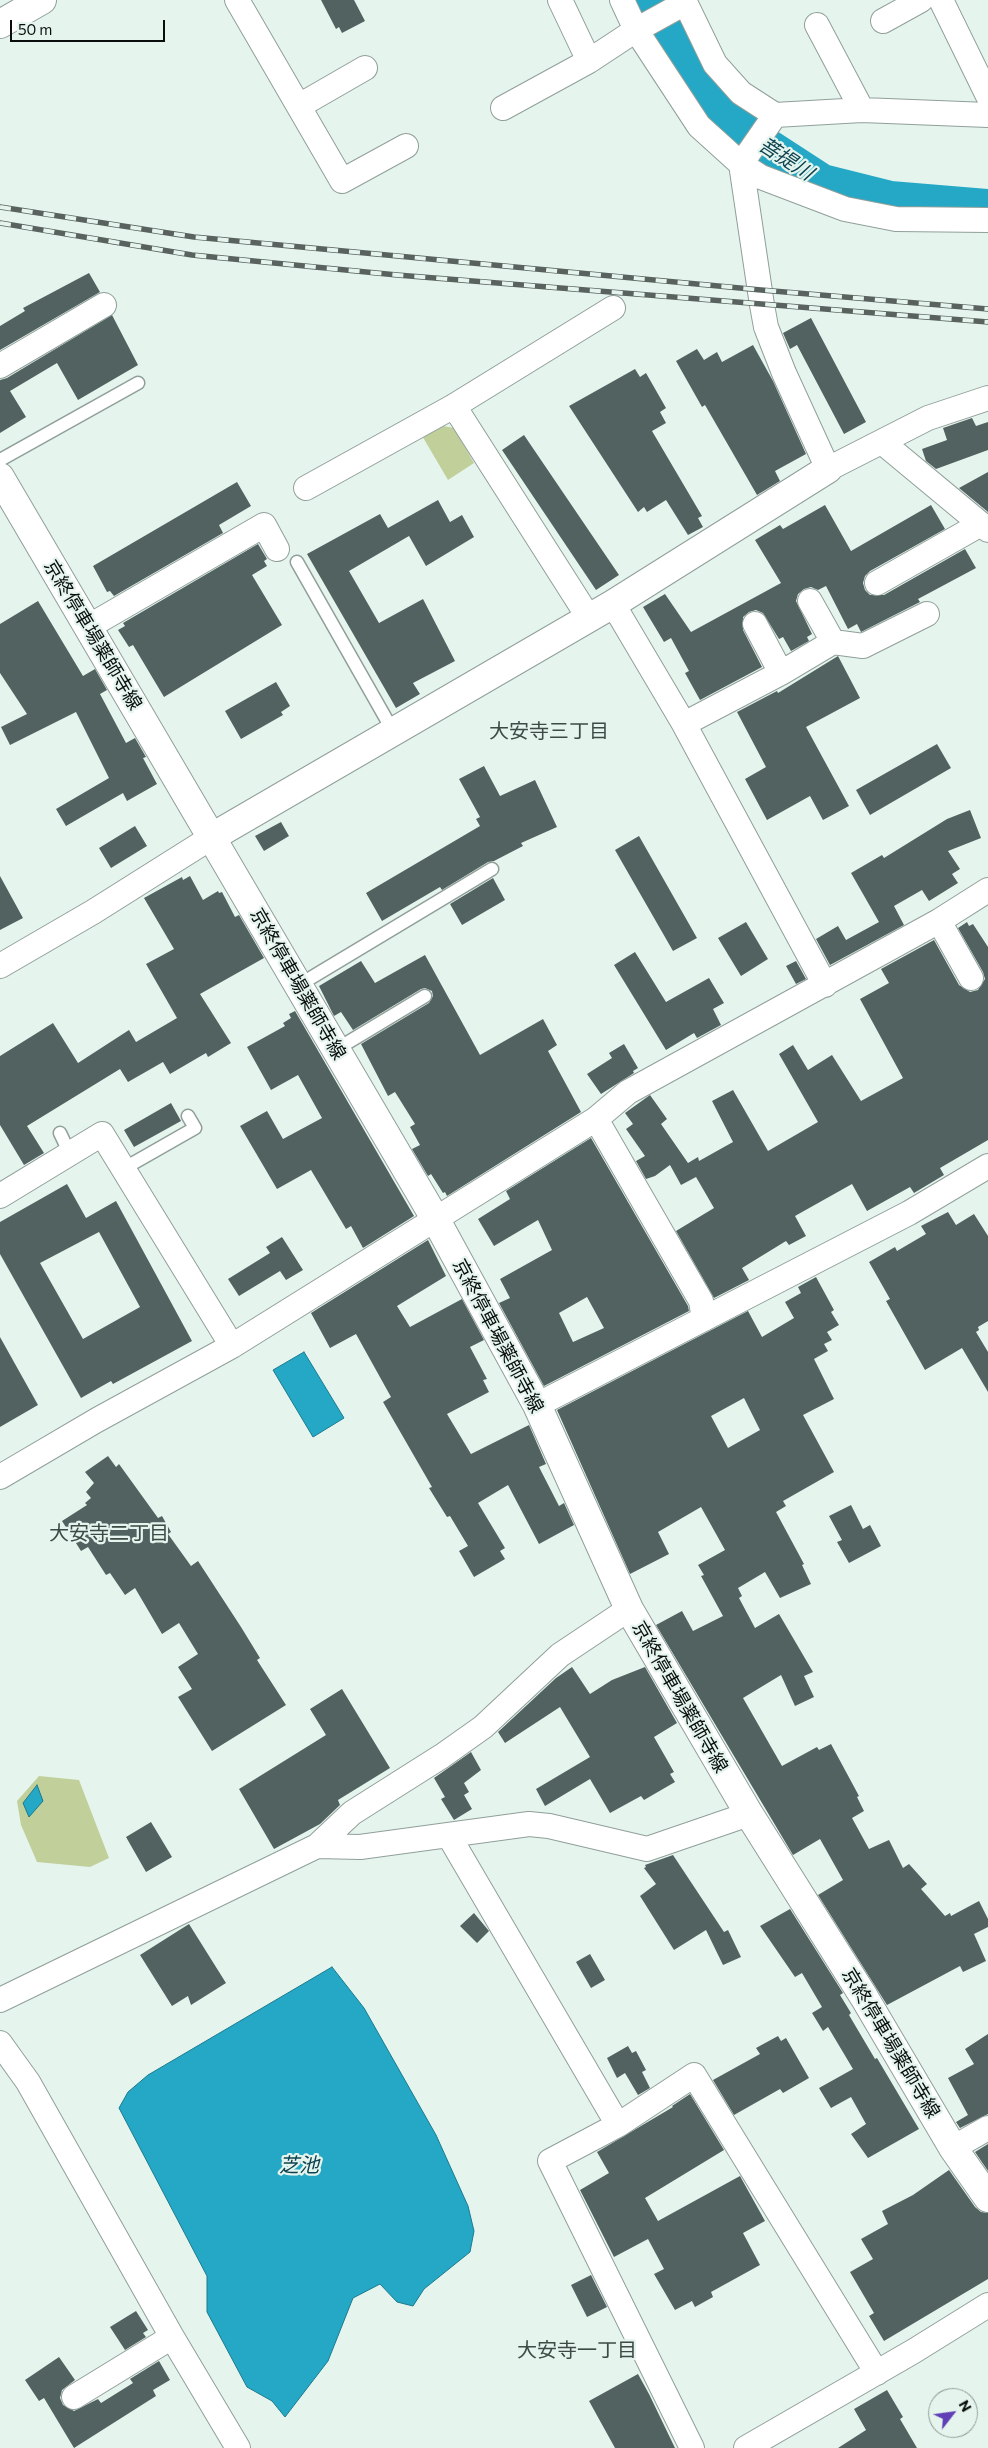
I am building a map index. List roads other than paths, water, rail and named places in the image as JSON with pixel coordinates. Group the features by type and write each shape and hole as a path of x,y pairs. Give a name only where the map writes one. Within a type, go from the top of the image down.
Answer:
{"main road":[{"path":"0,24 42,0"},
{"path":"212,837 613,604 828,469"},
{"name":"京終停車場薬師寺線","path":"0,477 436,1220 537,1405 629,1608 749,1814 864,1997 953,2148 988,2198"}],"street":[{"path":"238,0 342,181 406,146"},
{"path":"560,0 589,61"},
{"path":"622,0 699,126 761,177 845,209 896,219 988,220"},
{"path":"883,21 920,0"},
{"path":"941,0 988,96"},
{"path":"503,108 589,61 639,28 681,4 715,64 741,93 772,120 862,110 988,115"},
{"path":"817,24 862,110"},
{"path":"299,106 365,68"},
{"path":"772,120 742,162 766,327 784,373 828,469 928,418 988,398"},
{"path":"0,366 104,305"},
{"path":"306,488 454,406 613,308"},
{"path":"454,406 589,618"},
{"path":"878,583 984,527 882,442"},
{"path":"88,627 264,525 278,549"},
{"path":"810,601 833,642"},
{"path":"613,604 684,724 825,984"},
{"path":"684,724 781,673 833,642 863,646 928,614"},
{"path":"755,624 781,673"},
{"path":"0,966 93,912 212,837"},
{"path":"0,1477 97,1420 232,1346 436,1220 444,1212 596,1119 628,1092 939,921 988,890"},
{"path":"939,921 971,978"},
{"path":"596,1119 701,1301 704,1319"},
{"path":"0,1196 65,1143 102,1134 232,1346"},
{"path":"537,1405 909,1213 988,1166"},
{"path":"0,2000 318,1846 352,1813 442,1756 483,1727 560,1655 629,1608"},
{"path":"318,1846 360,1847 529,1824 549,1826 647,1849 749,1814"},
{"path":"449,1836 618,2125"},
{"path":"0,2042 28,2082 172,2337 238,2448"},
{"path":"692,2448 550,2161 618,2125 694,2075 877,2373"},
{"path":"953,2148 988,2128"},
{"path":"746,2448 877,2373 988,2305"},
{"path":"74,2397 172,2337"}],"lane":[{"path":"0,460 138,382"},
{"path":"297,562 393,731"},
{"path":"299,985 492,869"},
{"path":"336,1049 425,996"},
{"path":"123,1169 194,1128 188,1116"}],"water":[{"path":"304,1352 344,1418 313,1437 273,1370"},
{"path":"37,1785 43,1801 29,1817 23,1803"},
{"name":"芝池","path":"332,1967 364,2008 436,2135 468,2206 474,2231 470,2252 424,2289 413,2306 397,2302 380,2284 353,2298 328,2361 285,2417 272,2401 247,2387 207,2312 207,2276 119,2108 128,2092 148,2075"}],"waterway":[{"name":"菩提川","path":"653,0 703,90 745,133 822,183 890,200 988,208"}],"railway":[{"path":"0,207 194,237 761,290 988,309"},
{"path":"0,223 192,255 397,275 988,322"}],"district":[{"name":"大安寺三丁目","path":"549,731"},
{"name":"大安寺二丁目","path":"109,1533"},
{"name":"大安寺一丁目","path":"577,2350"}]}
